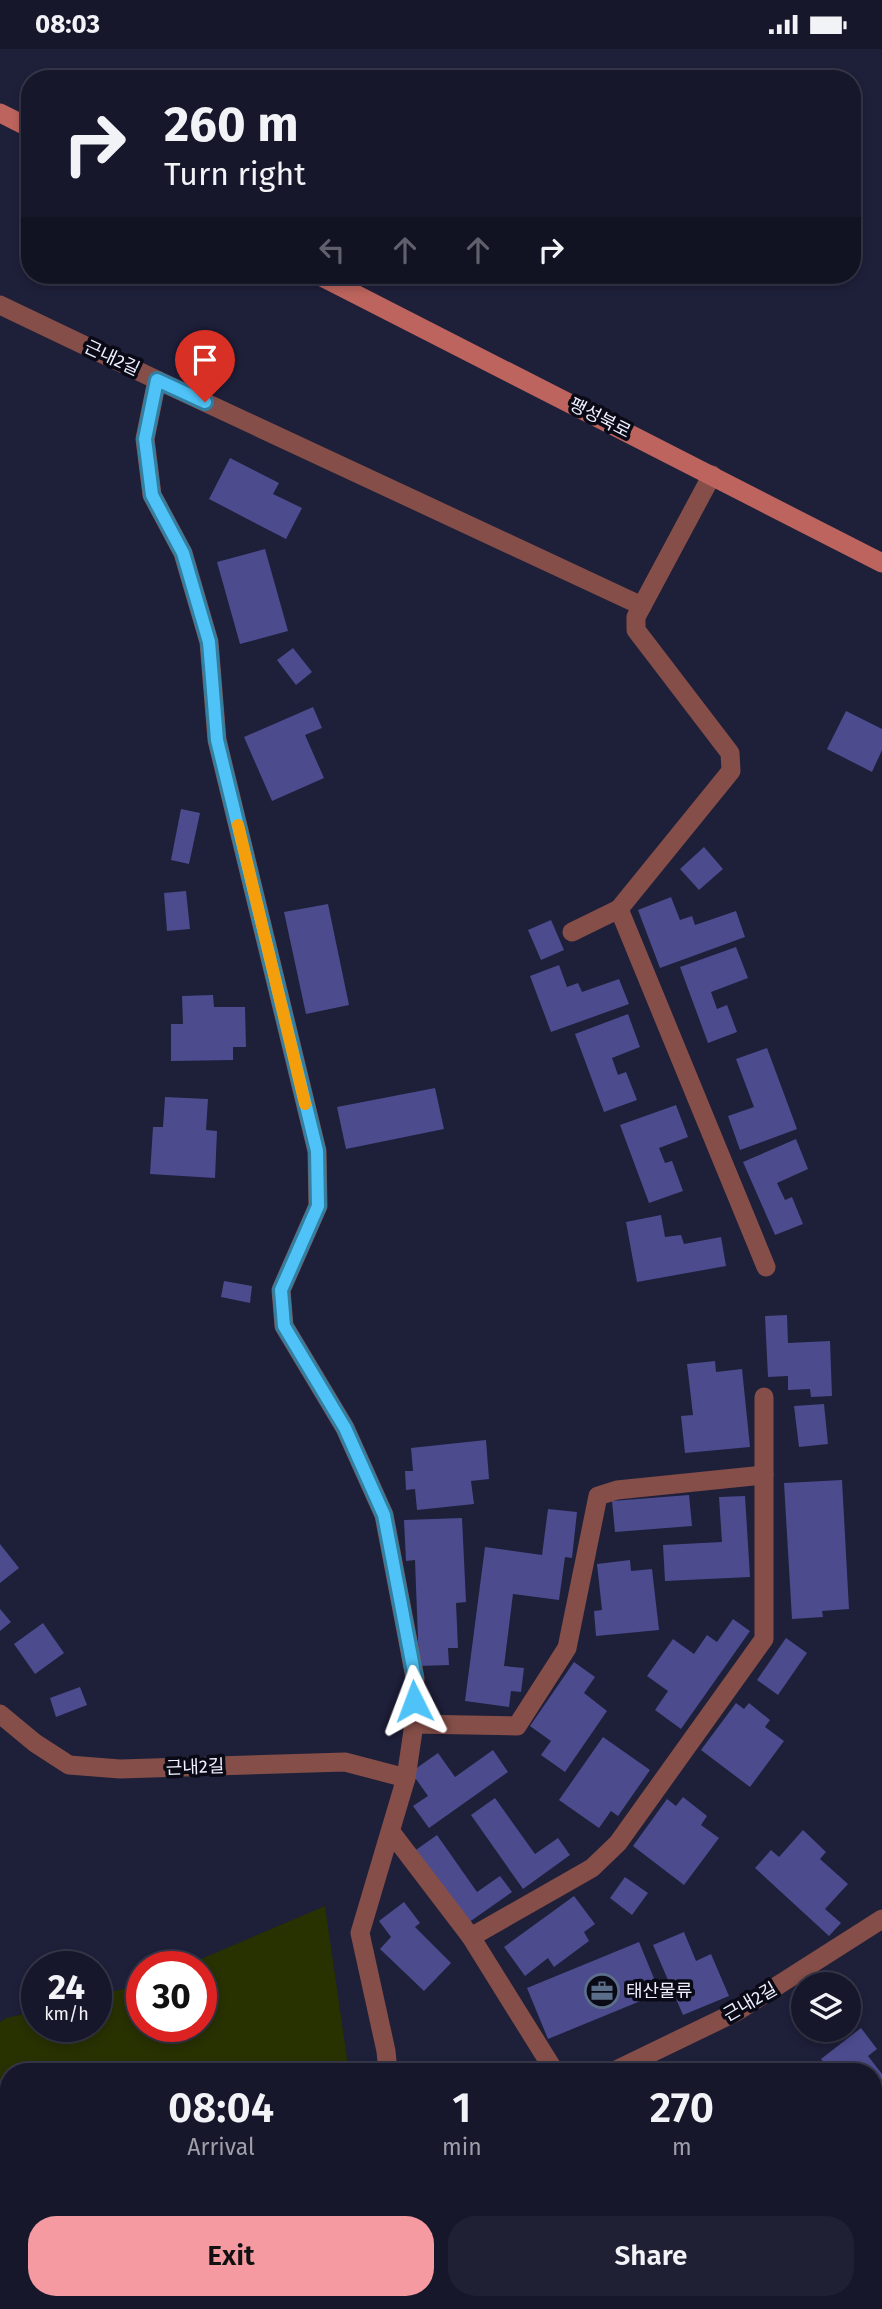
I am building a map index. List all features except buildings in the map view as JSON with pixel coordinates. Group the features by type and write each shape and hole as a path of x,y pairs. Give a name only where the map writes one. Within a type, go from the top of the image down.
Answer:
{"main road":[{"path":"0,113 21,124"},
{"name":"팽성북로","path":"336,284 882,563"}],"street":[{"name":"근내2길","path":"0,305 157,380 145,439 152,495 183,553 209,642 217,740 317,1151 318,1206 281,1290 284,1326 345,1428 384,1515 415,1678 414,1724 406,1778 360,1933 387,2063"},
{"path":"157,380 642,606"},
{"path":"572,932 619,909 731,771 730,753 636,631 636,617 712,475"},
{"path":"619,909 766,1267"},
{"path":"471,1937 592,1868 618,1843 764,1639 764,1397"},
{"path":"414,1724 517,1726 567,1648 598,1496 617,1490 764,1475"},
{"name":"근내2길","path":"0,1714 35,1743 69,1765 120,1769 345,1762 406,1778"},
{"path":"391,1832 471,1937 549,2063"},
{"name":"근내2길","path":"631,2063 736,2012 882,1919"}],"green space":[{"path":"325,1906 348,2063 0,2063 0,2022 21,2015 21,2042 112,2042 112,1992 126,1988 126,2042 217,2042 217,1952"}],"slow traffic":[{"path":"238,825 305,1104"}],"place":[{"name":"태산물류","path":"602,1991"}],"route":[{"path":"205,402 157,380 145,439 152,495 183,553 209,642 217,740 317,1151 318,1206 281,1290 284,1326 345,1428 384,1515 415,1678 414,1701"}]}
